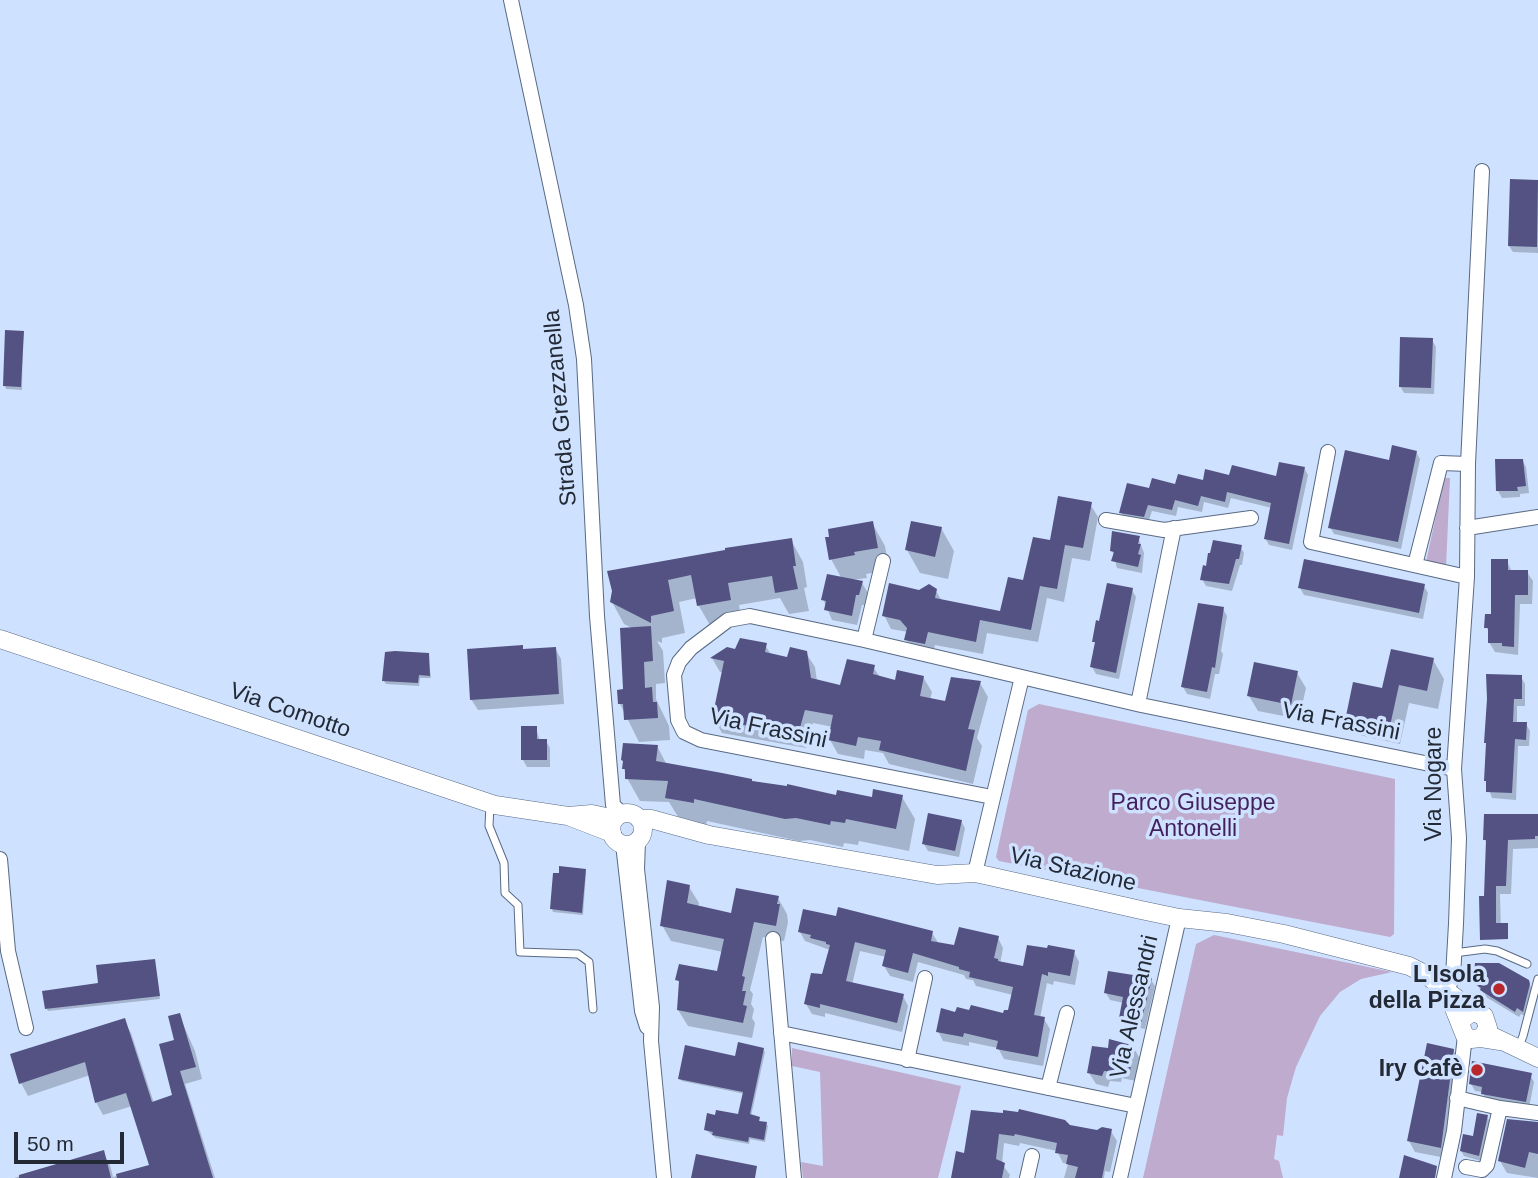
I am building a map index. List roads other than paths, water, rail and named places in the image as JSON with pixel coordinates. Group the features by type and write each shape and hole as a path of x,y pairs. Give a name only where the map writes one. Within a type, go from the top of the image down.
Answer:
{"street":[{"name":"Strada Grezzanella","path":"511,0 576,305 584,359 597,616 613,805 627,829"},
{"name":"Via Nogare","path":"1447,991 1452,976 1454,953 1459,838 1454,769 1466,577 1468,464 1482,171"},
{"path":"1328,452 1311,542 1466,577"},
{"path":"1415,565 1441,463 1468,464"},
{"path":"1467,528 1538,517"},
{"path":"1106,520 1164,530 1251,518"},
{"path":"1138,704 1174,528"},
{"path":"864,640 883,561"},
{"name":"Via Frassini","path":"992,797 701,740 684,732 678,720 674,675 678,662 691,648 728,621 750,616 1138,704 1454,769"},
{"name":"Via Comotto","path":"0,639 490,803 627,829"},
{"path":"975,873 1022,677"},
{"name":"Via Stazione","path":"627,829 651,834 678,828 937,875 975,873 1179,918 1227,923 1284,934 1394,961 1425,974 1447,991 1478,1031 1538,1058"},
{"path":"627,829 642,1011 651,1041 664,1178"},
{"path":"0,859 8,951 26,1028"},
{"name":"Via Alessandri","path":"1120,1178 1179,918"},
{"path":"773,939 794,1178"},
{"path":"907,1060 925,978"},
{"path":"1048,1088 1068,1013"},
{"path":"1444,1178 1454,1131 1457,1098 1478,1031"},
{"name":"Via Alessandri","path":"781,1033 1136,1106"},
{"path":"1457,1098 1538,1113"},
{"path":"1466,1167 1482,1170 1487,1166 1500,1108"},
{"path":"1027,1178 1032,1156"}],"lane":[{"path":"490,803 489,826 503,863 505,893 518,905 520,952 578,954 589,962 593,1009"},
{"path":"1454,953 1485,948 1527,964"},
{"path":"1517,1049 1538,979"}],"place":[{"name":"L'Isola della Pizza","path":"1499,989"},
{"name":"Iry Cafè","path":"1477,1070"}],"park label":[{"name":"Parco Giuseppe Antonelli","path":"1193,817"}]}
